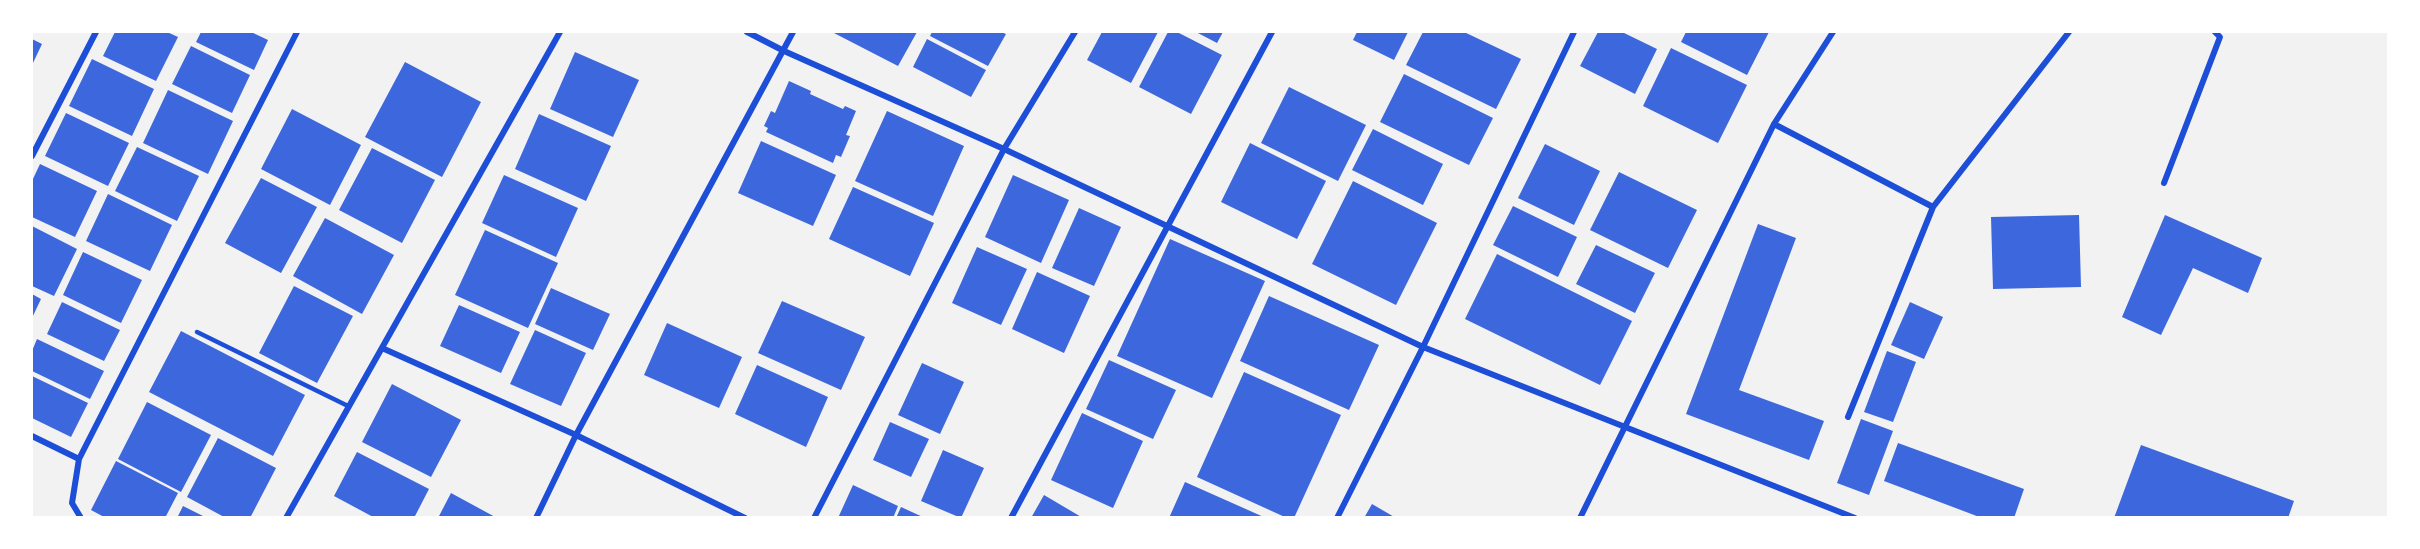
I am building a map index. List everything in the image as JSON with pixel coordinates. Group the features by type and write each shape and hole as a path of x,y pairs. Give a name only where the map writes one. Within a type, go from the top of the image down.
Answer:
{"street":[{"path":"32,156 96,32"},
{"path":"81,518 72,503 79,459 297,32"},
{"path":"286,518 560,32"},
{"path":"747,32 783,51 1004,149 1423,347 1855,518"},
{"path":"536,518 576,435 794,32"},
{"path":"814,518 1004,149 1075,32"},
{"path":"1011,518 1272,32"},
{"path":"1337,518 1423,347 1574,32"},
{"path":"1580,518 1774,124 1833,32"},
{"path":"1848,417 1933,207 2069,32"},
{"path":"2164,183 2220,38 2215,32"},
{"path":"1774,124 1933,207"},
{"path":"382,348 576,435 745,518"},
{"path":"32,436 79,459"}],"lane":[{"path":"196,332 348,406"}],"building":[{"path":"115,32 167,32 178,37 156,81 103,56"},
{"path":"201,32 251,32 268,40 254,70 196,42"},
{"path":"832,32 917,32 898,66"},
{"path":"932,32 1001,32 1006,34 988,66 930,36"},
{"path":"1102,32 1158,32 1131,83 1087,60"},
{"path":"1168,32 1177,32 1222,55 1191,114 1139,87"},
{"path":"1196,32 1223,32 1217,43"},
{"path":"1357,32 1408,32 1394,60 1353,40"},
{"path":"1423,32 1464,32 1521,59 1496,109 1406,65"},
{"path":"1598,32 1622,32 1657,49 1635,94 1580,66"},
{"path":"1686,32 1769,32 1747,75 1681,42"},
{"path":"32,39 42,44 32,65"},
{"path":"927,39 986,70 971,97 913,67"},
{"path":"191,46 250,75 232,113 172,84"},
{"path":"1671,48 1747,85 1718,143 1643,106"},
{"path":"575,52 639,80 613,137 550,109"},
{"path":"92,59 154,89 132,136 69,106"},
{"path":"405,62 481,102 442,177 365,137"},
{"path":"1404,74 1493,118 1469,165 1380,122"},
{"path":"789,81 811,91 810,94 843,109 845,106 856,111 846,135 850,136 841,157 836,155 833,163 766,132 768,128 764,126 771,111 775,113"},
{"path":"1289,87 1366,125 1338,181 1261,143"},
{"path":"168,90 233,121 208,174 143,143"},
{"path":"292,109 361,145 330,205 261,169"},
{"path":"887,111 964,146 933,216 855,181"},
{"path":"66,113 129,143 108,186 45,156"},
{"path":"539,114 611,146 586,201 515,169"},
{"path":"1373,129 1443,164 1423,205 1352,170"},
{"path":"761,141 836,175 813,226 738,193"},
{"path":"1250,143 1326,181 1297,239 1221,202"},
{"path":"1545,144 1600,171 1574,225 1518,198"},
{"path":"137,147 199,176 177,221 115,191"},
{"path":"372,148 435,180 402,243 339,210"},
{"path":"40,164 97,191 75,237 32,217 32,181"},
{"path":"1619,172 1697,210 1668,268 1590,230"},
{"path":"504,175 578,208 556,257 482,223"},
{"path":"1013,175 1069,200 1041,263 985,237"},
{"path":"261,178 317,207 281,273 225,243"},
{"path":"1353,181 1437,223 1396,305 1312,264"},
{"path":"853,187 934,223 910,276 829,239"},
{"path":"108,194 172,225 150,271 86,241"},
{"path":"1513,206 1577,237 1558,277 1493,245"},
{"path":"1079,208 1121,227 1094,286 1052,268"},
{"path":"2079,215 2081,287 1993,289 1991,217"},
{"path":"2165,215 2262,258 2248,293 2193,268 2161,335 2122,317"},
{"path":"325,218 394,255 362,314 293,276"},
{"path":"1758,224 1796,238 1739,390 1824,421 1809,460 1686,414"},
{"path":"32,226 77,249 54,296 32,286"},
{"path":"485,230 558,263 528,328 455,295"},
{"path":"1170,239 1265,281 1212,398 1117,356"},
{"path":"1596,245 1655,273 1635,313 1576,284"},
{"path":"977,247 1027,269 1001,325 952,303"},
{"path":"83,252 142,280 121,323 63,295"},
{"path":"1497,254 1632,321 1600,385 1465,319"},
{"path":"1037,272 1090,296 1064,353 1012,329"},
{"path":"294,286 353,316 317,383 259,353"},
{"path":"551,288 610,314 593,350 535,324"},
{"path":"32,294 41,299 32,318"},
{"path":"1269,296 1379,345 1349,410 1240,361"},
{"path":"782,301 865,337 841,390 758,353"},
{"path":"62,302 120,330 104,361 47,334"},
{"path":"1910,302 1943,317 1924,359 1891,345"},
{"path":"459,305 520,332 501,373 440,346"},
{"path":"667,323 742,357 719,408 644,375"},
{"path":"535,330 586,353 561,406 510,384"},
{"path":"181,331 305,395 273,456 149,392"},
{"path":"37,339 104,371 90,399 32,371 32,351"},
{"path":"1887,351 1916,362 1893,422 1864,412"},
{"path":"1109,360 1176,390 1153,439 1086,409"},
{"path":"922,363 964,382 940,434 898,415"},
{"path":"757,365 828,397 806,447 735,414"},
{"path":"1244,372 1341,415 1294,518 1287,518 1197,477"},
{"path":"32,376 88,403 71,437 32,418"},
{"path":"392,384 461,420 431,477 362,442"},
{"path":"147,402 211,435 181,492 118,459"},
{"path":"1082,413 1143,441 1113,508 1051,480"},
{"path":"1861,419 1893,431 1869,495 1837,483"},
{"path":"890,422 929,439 911,477 873,460"},
{"path":"218,438 276,468 250,518 226,518 187,497"},
{"path":"1898,443 2024,489 2014,518 1982,518 1884,481"},
{"path":"2141,445 2294,501 2288,518 2114,518"},
{"path":"943,450 984,468 961,518 921,501"},
{"path":"357,452 429,489 414,518 375,518 334,496"},
{"path":"116,461 178,493 165,518 106,518 91,510"},
{"path":"1185,482 1266,518 1169,518"},
{"path":"853,485 898,506 893,518 838,518"},
{"path":"451,493 497,518 438,518"},
{"path":"1044,495 1083,518 1031,518"},
{"path":"1372,504 1396,518 1364,518"},
{"path":"183,506 207,518 177,518"},
{"path":"901,507 925,518 896,518"}]}
